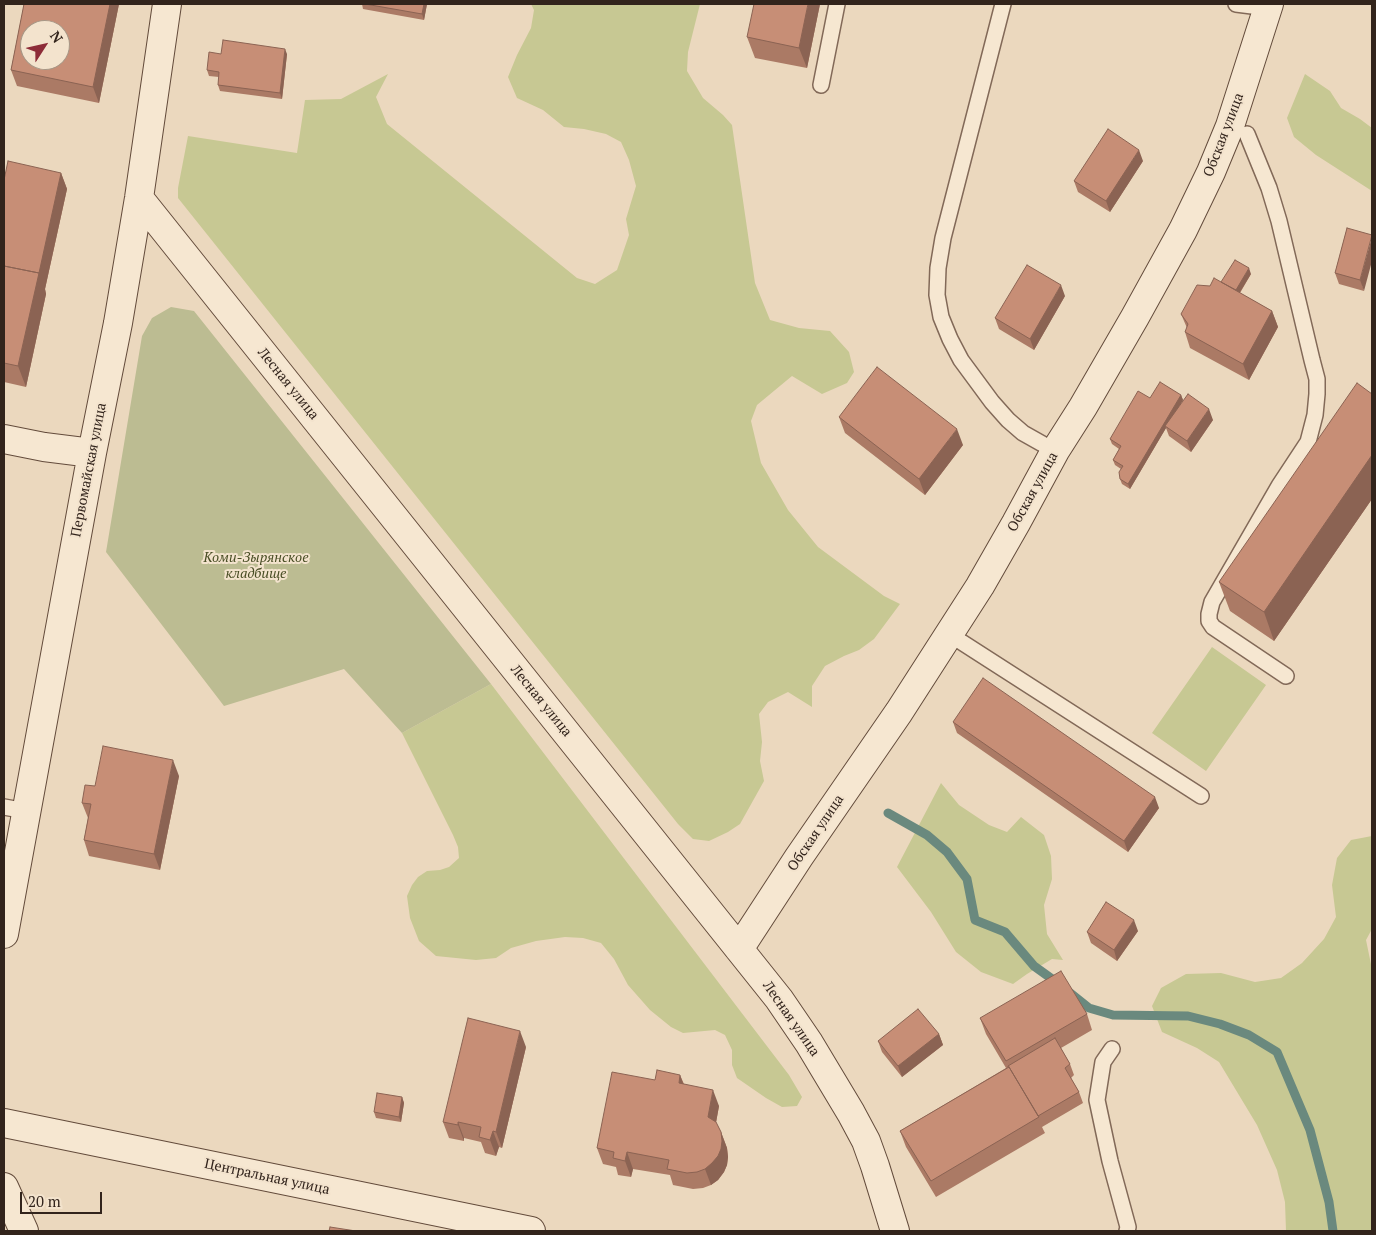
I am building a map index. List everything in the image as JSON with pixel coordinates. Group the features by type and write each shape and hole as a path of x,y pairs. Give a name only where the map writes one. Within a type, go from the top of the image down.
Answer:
{"street":[{"name":"Первомайская улица","path":"4,934 15,809 118,324 139,198 167,4"},
{"name":"Обская улица","path":"739,949 799,857 899,712 949,634 1016,523 1135,317 1203,189 1230,126 1268,6"},
{"name":"Лесная улица","path":"139,198 779,999 809,1043 866,1141 895,1231"},
{"path":"4,439 44,447 92,453"},
{"name":"Центральная улица","path":"4,1123 456,1224 531,1231"},
{"path":"4,1187 24,1231"}],"lane":[{"path":"821,85 837,4"},
{"path":"1003,4 943,238 938,268 937,295 941,316 950,339 961,360 987,395 1008,420 1023,433 1056,452"},
{"path":"1236,4 1268,6"},
{"path":"1247,134 1269,188 1279,221 1317,379 1317,394 1315,415 1308,442 1279,486 1212,602 1209,621 1213,627 1286,676"},
{"path":"949,634 1201,796"},
{"path":"1112,1049 1103,1062 1097,1100 1110,1161 1128,1227 1127,1231"}],"green space":[{"path":"531,4 700,4 688,52 687,71 703,98 732,125 755,283 770,320 799,328 830,331 849,352 854,372 847,383 822,394 792,376 757,405 751,421 761,463 788,510 818,547 884,596 900,604 874,639 859,650 825,666 812,686 812,707 788,692 768,702 759,714 762,742 760,761 764,781 740,824 709,841 693,839 678,824 178,198 178,188 188,136 297,153 305,100 341,99 388,74 376,97 387,124 577,278 595,284 617,270 629,235 626,219 636,186 629,160 621,142 606,134 564,127 543,110 517,98 508,77 531,28 534,10"},
{"path":"1305,74 1330,91 1341,108 1372,128 1372,191 1316,155 1294,137 1287,118"},
{"name":"Коми-Зырянское кладбище","path":"171,307 194,311 491,684 402,733 344,669 224,706 106,552 142,336 152,318"},
{"path":"1212,647 1266,685 1206,771 1152,733"},
{"path":"491,684 789,1075 802,1097 797,1106 782,1107 737,1078 732,1065 732,1050 725,1035 715,1030 683,1033 671,1027 650,1010 628,985 614,959 601,943 583,938 565,937 536,941 511,948 496,958 476,960 436,956 419,941 410,918 407,896 412,885 418,877 427,871 449,867 459,858 458,847 453,835 402,733"},
{"path":"941,783 959,805 989,825 1007,832 1021,817 1044,835 1051,856 1052,879 1044,905 1047,934 1063,960 1052,959 1013,984 981,972 956,952 931,912 897,867"},
{"path":"1372,836 1372,929 1366,940 1372,969 1372,1231 1286,1231 1285,1202 1277,1170 1257,1125 1219,1062 1197,1048 1162,1032 1152,1006 1161,988 1186,974 1221,973 1255,982 1281,978 1302,963 1324,939 1336,917 1332,885 1337,858 1351,840"}],"building":[{"path":"24,4 110,4 93,87 11,70 20,24 20,70 70,70 70,20 21,20"},
{"path":"365,4 424,4 422,14"},
{"path":"754,4 808,4 799,48 747,37"},
{"path":"223,40 285,49 280,93 218,85 219,72 207,70 209,52 221,54"},
{"path":"1108,129 1139,150 1106,201 1074,181"},
{"path":"8,161 61,173 39,273 4,266 4,180"},
{"path":"1347,228 1372,235 1360,280 1335,273"},
{"path":"1235,260 1249,268 1236,290 1221,282"},
{"path":"1027,265 1061,285 1030,339 995,318"},
{"path":"4,266 39,273 18,366 4,363"},
{"path":"1214,278 1272,311 1243,364 1185,332 1188,324 1181,314 1197,285 1210,286"},
{"path":"877,367 957,429 919,479 839,417"},
{"path":"1160,382 1181,395 1128,484 1120,479 1119,472 1123,466 1113,460 1121,446 1110,439 1138,391 1150,398"},
{"path":"1357,383 1372,394 1372,455 1264,612 1219,582"},
{"path":"1188,394 1209,409 1187,441 1165,426"},
{"path":"983,678 1155,797 1124,841 953,722"},
{"path":"103,746 173,760 154,854 84,840 91,804 82,803 85,785 95,786"},
{"path":"1106,902 1134,920 1114,950 1087,932"},
{"path":"1061,971 1087,1014 1006,1061 980,1018"},
{"path":"918,1009 939,1034 898,1066 878,1041"},
{"path":"468,1018 520,1031 496,1132 493,1131 490,1140 479,1137 481,1127 458,1122 458,1125 443,1122"},
{"path":"1055,1038 1070,1064 1065,1068 1079,1092 1038,1116 1008,1066"},
{"path":"1009,1067 1039,1117 931,1181 900,1131"},
{"path":"657,1070 680,1075 679,1083 713,1090 708,1117 716,1122 721,1132 722,1141 718,1156 705,1169 687,1173 667,1169 669,1160 627,1152 625,1161 613,1158 614,1152 597,1148 612,1072 655,1080"},
{"path":"377,1093 402,1097 399,1117 374,1112"},
{"path":"330,1227 356,1231 329,1231"}],"waterway":[{"path":"888,813 927,835 947,852 967,879 975,920 1005,932 1034,966 1059,984"},
{"path":"1069,992 1089,1008 1113,1015 1188,1016 1220,1024 1249,1035 1277,1052 1310,1130 1329,1202 1333,1231"}]}
